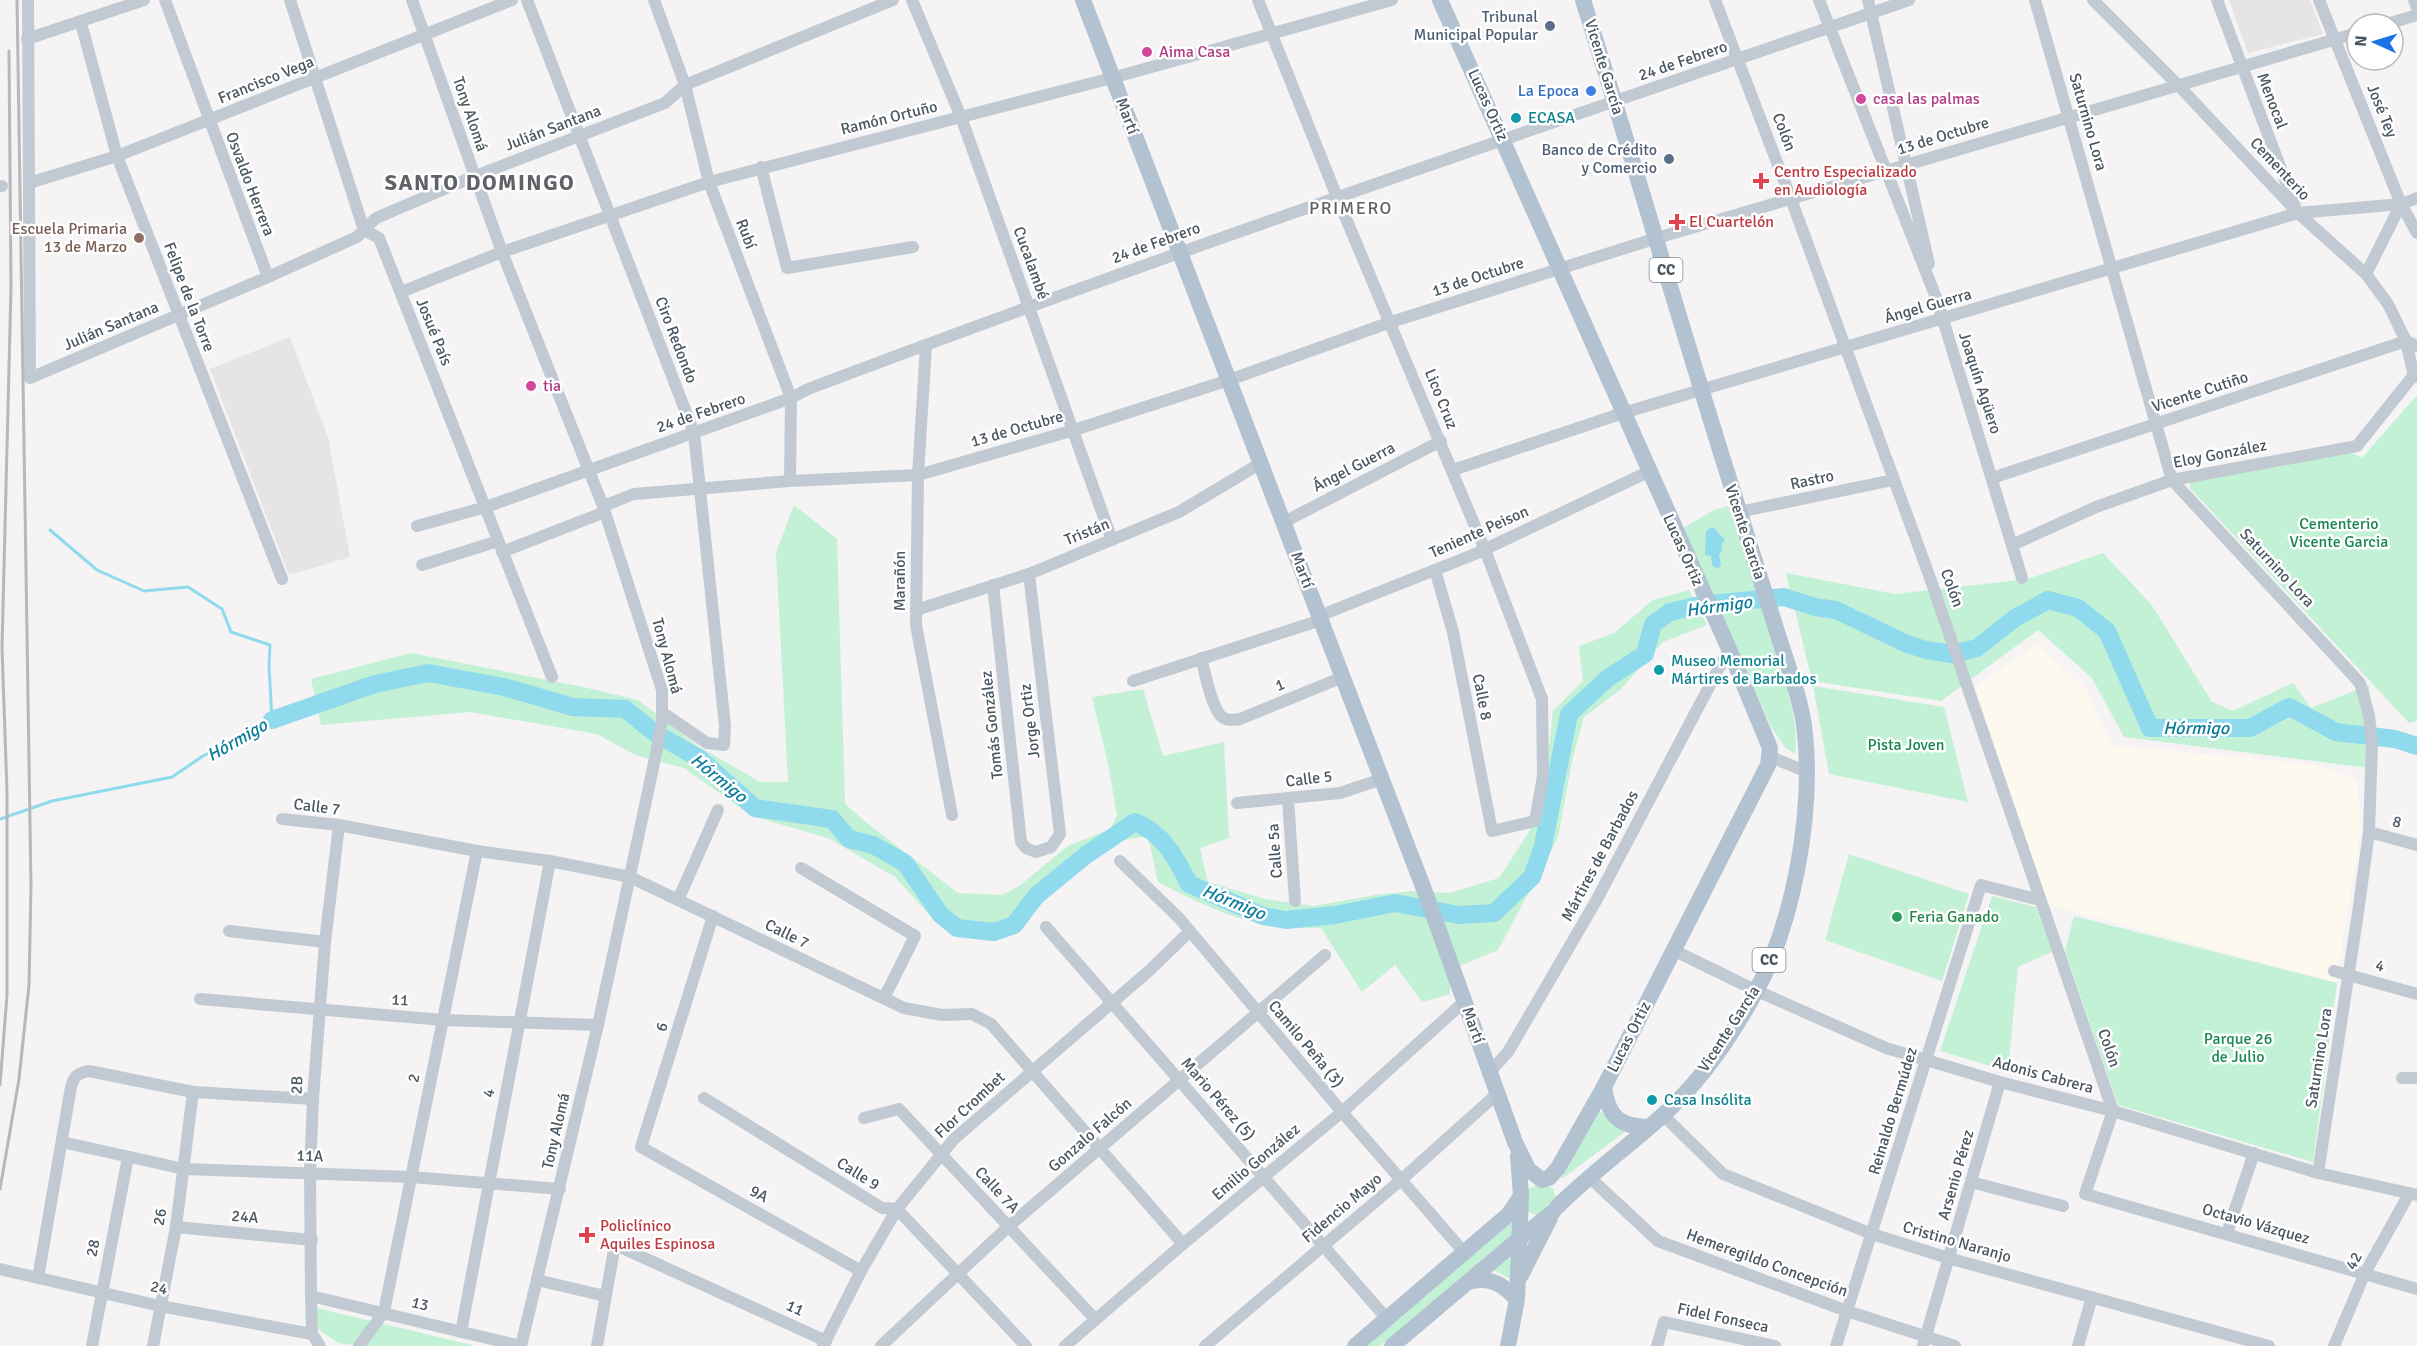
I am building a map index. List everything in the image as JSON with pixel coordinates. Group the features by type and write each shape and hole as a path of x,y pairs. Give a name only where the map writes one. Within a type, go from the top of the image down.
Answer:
{"main road":[{"name":"Martí","path":"1083,0 1425,892 1515,1142 1520,1164 1521,1196 1516,1277 1517,1299"},
{"name":"Lucas Ortiz","path":"1440,0 1504,140 1648,472 1720,628 1768,740 1771,757 1604,1087 1558,1168 1549,1178 1542,1180"},
{"name":"Vicente García","path":"1555,1210 1588,1176 1663,1115 1687,1090 1726,1039 1756,991 1776,943 1794,888 1802,840 1807,772 1803,712 1701,391 1657,238 1583,0"},
{"path":"1604,1087 1606,1105 1617,1117 1634,1127 1649,1127"},
{"name":"Martí","path":"1515,1142 1528,1169 1542,1180"},
{"path":"1355,1346 1463,1251 1509,1214 1528,1184 1542,1180 1548,1182 1557,1191 1555,1210 1530,1254 1521,1276 1508,1346"},
{"path":"1521,1196 1522,1208 1531,1216 1543,1218 1555,1210"},
{"name":"CC","path":"1392,1346 1555,1210"},
{"path":"1468,1282 1479,1279 1497,1282 1517,1299"}],"street":[{"path":"28,0 29,183"},
{"path":"27,39 81,23 144,0"},
{"name":"Osvaldo Herrera","path":"165,0 208,121 268,277"},
{"name":"Josué País","path":"290,0 364,230 379,238 552,677"},
{"name":"Tony Alomá","path":"412,0 502,252 590,470 662,690 663,717 630,877 560,1189 521,1346"},
{"name":"Francisco Vega","path":"29,183 117,156 512,0"},
{"name":"Ciro Redondo","path":"527,0 694,433 725,726 724,745 707,743 663,717"},
{"name":"Rubí","path":"654,0 685,85 709,182 791,398 790,481"},
{"name":"Julián Santana","path":"29,183 30,378 357,237 376,218 475,176 665,103 685,85 893,0"},
{"name":"Cucalambé","path":"912,0 961,117 1112,540"},
{"name":"Lico Cruz","path":"1258,0 1337,197 1453,470 1542,699 1543,776 1535,821 1492,831"},
{"name":"Ramón Ortuño","path":"401,292 502,252 709,182 1112,78 1392,0"},
{"name":"Colón","path":"1715,0 1739,59 1950,632 2113,1111"},
{"name":"Joaquín Agüero","path":"1820,0 1937,300 2022,578"},
{"path":"1868,0 1937,300"},
{"name":"24 de Febrero","path":"417,526 486,507 791,398 1029,306 1180,252 1909,0"},
{"name":"Saturnino Lora","path":"2036,0 2172,480 2360,682 2369,715 2372,744 2369,832 2318,1173"},
{"name":"Cementerio","path":"2093,0 2179,86 2298,213 2366,274 2388,304 2412,344 2415,374"},
{"name":"Menocal","path":"2217,0 2298,213"},
{"name":"José Tey","path":"2319,0 2401,204 2417,233"},
{"path":"2414,0 2417,8"},
{"name":"Felipe de la Torre","path":"81,23 117,156 282,579"},
{"name":"13 de Octubre","path":"422,565 500,547 604,509 634,494 790,481 918,475 1074,430 1229,380 1391,322 1657,238 2069,116 2179,86 2241,65 2345,37"},
{"path":"761,167 787,268 913,247"},
{"name":"Ángel Guerra","path":"1453,470 1623,413 2112,270 2298,213 2401,204 2417,198"},
{"path":"2366,274 2401,204"},
{"name":"Vicente Cutiño","path":"1992,478 2412,344"},
{"name":"Marañón","path":"926,345 918,475 916,625 952,815"},
{"name":"Eloy González","path":"2012,545 2096,507 2172,480 2356,446 2415,374"},
{"name":"Ángel Guerra","path":"1284,522 1441,441"},
{"name":"Tristán","path":"916,610 1029,574 1179,512 1261,464"},
{"name":"Teniente Peison","path":"1133,681 1320,618 1485,550 1648,472"},
{"name":"Rastro","path":"1739,512 1893,480"},
{"name":"Calle 8","path":"1435,570 1453,632 1492,831"},
{"name":"Jorge Ortiz","path":"1029,574 1060,834 1051,847 1036,852"},
{"name":"Tomás González","path":"993,585 1021,842 1026,848 1036,852"},
{"name":"Mártires de Barbados","path":"1490,1072 1508,1052 1596,901 1729,649"},
{"name":"1","path":"1201,658 1209,690 1221,717 1228,720 1240,719 1343,678"},
{"path":"1771,757 1807,772"},
{"name":"Calle 5","path":"1238,802 1340,793 1382,779"},
{"name":"Calle 5a","path":"1288,799 1295,901"},
{"path":"678,900 718,810"},
{"name":"Calle 7","path":"282,819 339,825 630,877 903,1008 933,1013 972,1014 991,1024 1183,1244"},
{"name":"2B","path":"312,1334 310,1172 313,1099 318,1011 339,825"},
{"name":"8","path":"2369,832 2417,845"},
{"name":"2","path":"384,1312 477,851"},
{"name":"4","path":"461,1332 550,861"},
{"name":"Camilo Peña (3)","path":"1120,861 1190,931 1342,1112 1463,1251"},
{"path":"801,868 915,936 884,998"},
{"name":"Reinaldo Bermúdez","path":"1836,1346 1981,885 2040,900"},
{"name":"6","path":"641,1147 714,916"},
{"name":"Mario Pérez (5)","path":"1046,927 1387,1319"},
{"path":"229,931 325,942"},
{"name":"Flor Crombet","path":"825,1344 861,1271 897,1209 954,1139 1112,1003 1190,931"},
{"name":"Adonis Cabrera","path":"1673,950 1756,991 1886,1048 2000,1082 2113,1111 2318,1173 2413,1194"},
{"name":"Gonzalo Falcón","path":"881,1346 1009,1226 1325,955"},
{"name":"4","path":"2334,971 2417,994"},
{"name":"11","path":"200,999 443,1020 598,1025"},
{"name":"Emilio González","path":"1065,1346 1342,1112 1465,1001"},
{"path":"38,1278 71,1087 74,1077 79,1073 89,1071 193,1092 313,1099"},
{"path":"2402,1078 2417,1078"},
{"name":"Arsenio Pérez","path":"1924,1342 2000,1082"},
{"name":"26","path":"153,1346 176,1227 193,1092"},
{"name":"Fidencio Mayo","path":"1205,1346 1322,1244 1401,1180 1498,1093"},
{"name":"Calle 9","path":"704,1098 882,1208 897,1209 1026,1346"},
{"name":"Calle 7A","path":"864,1118 899,1110 1095,1320"},
{"name":"Octavio Vázquez","path":"2113,1111 2085,1194 2417,1289"},
{"name":"Cristino Naranjo","path":"1663,1115 1723,1174 1872,1234 1948,1258 2269,1346"},
{"name":"11A","path":"62,1142 184,1169 411,1177 560,1189"},
{"name":"9A","path":"641,1147 861,1271"},
{"path":"2227,1233 2254,1153"},
{"name":"28","path":"92,1346 128,1157"},
{"name":"Hemeregildo Concepción","path":"1588,1176 1658,1241 1848,1311 1924,1342 1955,1346"},
{"path":"1971,1182 2063,1206"},
{"name":"42","path":"2334,1346 2365,1273 2413,1194"},
{"name":"24A","path":"176,1227 312,1240"},
{"name":"11","path":"605,1296 614,1250 618,1245 825,1344"},
{"name":"24","path":"0,1269 160,1306 312,1334"},
{"path":"537,1280 605,1296 597,1346"},
{"name":"13","path":"311,1296 521,1346"},
{"path":"2079,1346 2092,1297"},
{"path":"359,1346 384,1312"},
{"name":"Fidel Fonseca","path":"1657,1346 1664,1322 1775,1346"},
{"path":"312,1334 320,1346"}],"shaded area":[{"path":"2229,0 2310,0 2323,34 2248,53"},
{"path":"290,337 328,437 350,557 289,575 210,369"},
{"path":"2037,643 2086,689 2112,745 2318,765 2358,780 2361,830 2336,982 2048,905 1975,687"}],"green space":[{"name":"Cementerio Vicente Garcia","path":"2417,395 2417,721 2409,723 2189,487 2191,480 2352,453 2362,458"},
{"path":"794,505 837,539 845,804 958,893 1002,895 1019,886 1068,846 1110,829 1117,816 1109,768 1092,697 1143,689 1163,756 1224,742 1229,838 1200,848 1208,882 1265,899 1314,906 1413,891 1449,893 1499,878 1530,830 1548,759 1553,711 1583,681 1579,646 1614,633 1653,600 1689,590 1707,625 1663,642 1620,690 1584,717 1573,757 1558,837 1498,950 1450,970 1450,994 1422,1002 1395,965 1362,992 1321,928 1275,926 1236,917 1158,882 1148,836 1119,841 1049,894 1004,938 971,939 934,920 895,877 828,838 752,816 684,768 635,755 597,734 470,712 321,725 311,679 411,653 638,700 698,746 760,782 788,782 776,553"},
{"path":"1728,506 1752,574 1790,697 1795,725 1795,754 1785,747 1771,727 1683,528 1714,510"},
{"path":"2103,553 2151,604 2212,702 2233,711 2293,683 2311,708 2369,685 2377,769 2124,737 2092,678 2038,630 1941,701 1812,681 1786,573 1895,594 2028,579"},
{"name":"Pista Joven","path":"1813,686 1944,707 1968,802 1829,774"},
{"name":"Feria Ganado","path":"1849,854 1969,894 1942,981 1825,940"},
{"path":"1992,896 2036,907 2052,952 2018,967 2008,1071 1940,1051"},
{"name":"Parque 26 de Julio","path":"2074,916 2337,983 2313,1162 2118,1105 2065,951"},
{"path":"1598,1110 1626,1131 1563,1178 1560,1176"},
{"path":"1540,1184 1552,1188 1557,1200 1540,1217 1529,1212 1525,1207 1528,1189"},
{"path":"1515,1219 1516,1231 1380,1346 1366,1346"},
{"path":"1514,1250 1513,1280 1493,1270"},
{"path":"317,1308 472,1346 362,1346 338,1343 318,1329"}],"water":[{"path":"1714,528 1725,540 1721,545 1722,551 1719,555 1721,564 1718,569 1712,565 1711,556 1705,555 1706,531"}],"waterway":[{"path":"0,819 52,801 172,777 203,756 272,720 270,645 231,632 222,609 188,587 144,591 97,570 50,530"},
{"name":"Hórmigo","path":"272,720 375,684 428,673 504,687 573,707 625,709 655,733 700,759 755,808 832,819 849,839 873,845 905,863 940,914 957,928 994,932 1014,925 1036,896 1086,855 1135,822 1153,833 1168,847 1189,884 1263,916 1286,920 1335,915 1395,903 1459,915 1494,913 1532,877 1543,846 1569,714 1608,678 1645,654 1653,624 1670,612 1700,605 1784,597 1815,607 1836,610 1907,644 1952,654 1977,648 2015,618 2048,600 2078,608 2107,631 2150,728 2250,728 2289,707 2336,732 2395,739 2417,746"}],"railway":[{"path":"0,1189 19,1079 29,985 31,887 17,0"},
{"path":"0,1085 7,995 7,792 2,648 11,287 9,51"}],"place":[{"name":"Tribunal Municipal Popular","path":"1550,26"},
{"name":"Aima Casa","path":"1147,52"},
{"name":"La Epoca","path":"1591,91"},
{"name":"casa las palmas","path":"1861,99"},
{"name":"ECASA","path":"1516,118"},
{"name":"Banco de Crédito y Comercio","path":"1669,159"},
{"name":"Centro Especializado en Audiología","path":"1761,181"},
{"name":"El Cuartelón","path":"1677,222"},
{"name":"Escuela Primaria 13 de Marzo","path":"139,238"},
{"name":"tia","path":"531,386"},
{"name":"Museo Memorial Mártires de Barbados","path":"1659,670"},
{"name":"Feria Ganado","path":"1897,917"},
{"name":"Casa Insólita","path":"1652,1100"},
{"name":"Policlínico Aquiles Espinosa","path":"587,1235"}],"district":[{"name":"SANTO DOMINGO","path":"480,182"},
{"name":"PRIMERO","path":"1351,208"}]}
